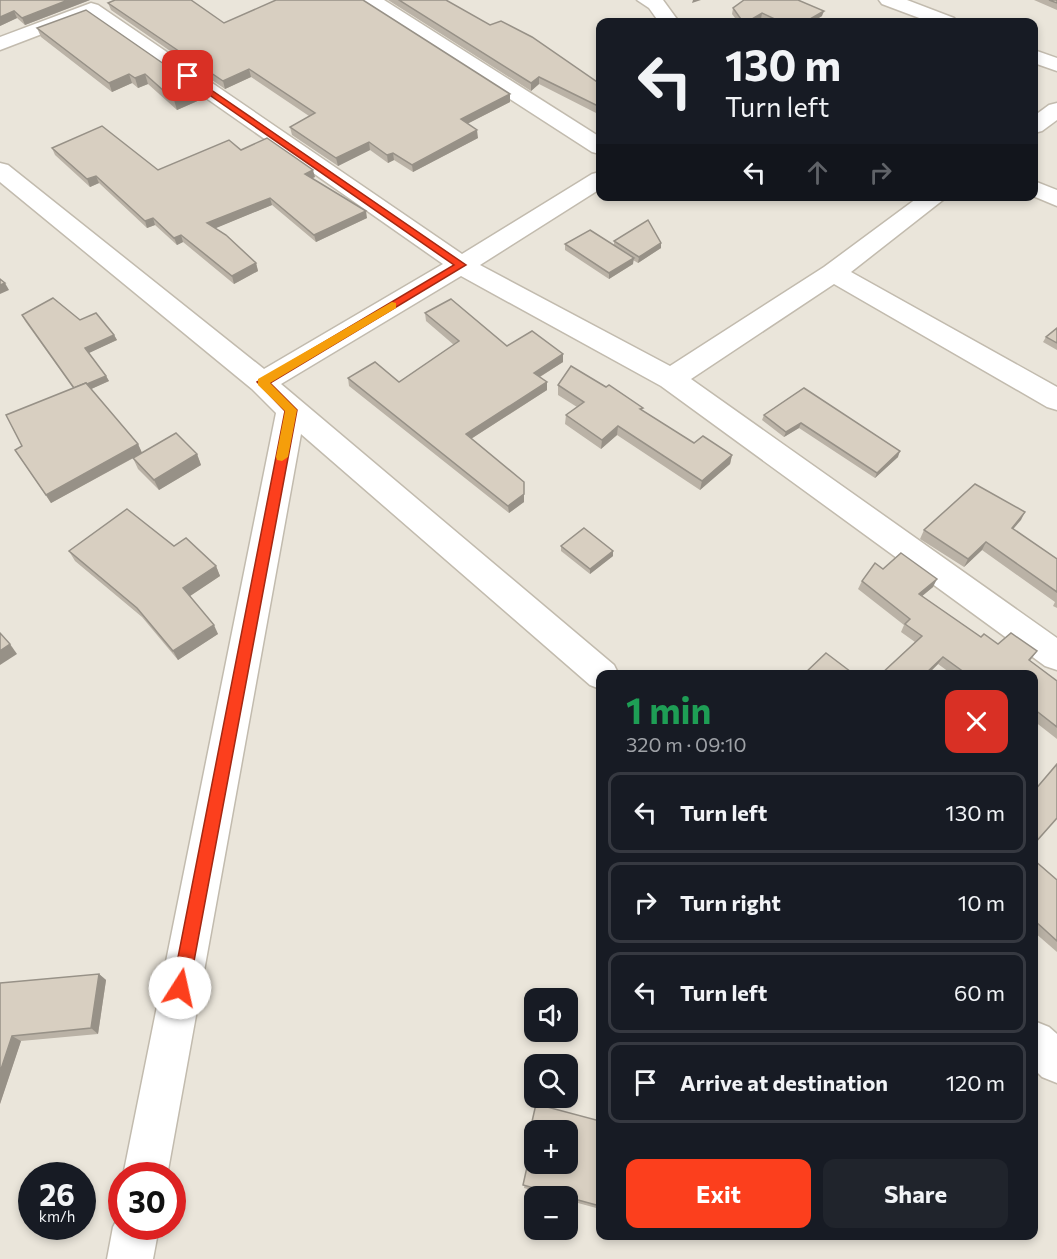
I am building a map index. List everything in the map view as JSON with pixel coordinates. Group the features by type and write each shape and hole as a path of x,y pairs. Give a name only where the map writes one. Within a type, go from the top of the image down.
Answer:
{"street":[{"path":"370,0 596,144"},
{"path":"647,0 656,4 666,18"},
{"path":"0,44 102,5 461,265 671,379 1057,656"},
{"path":"900,6 935,18"},
{"path":"1038,58 1057,65"},
{"path":"1038,123 1057,110"},
{"path":"0,170 262,382 291,410 596,670"},
{"path":"262,382 461,265 596,181"},
{"path":"1038,190 1057,199"},
{"path":"671,379 833,273 929,201"},
{"path":"833,273 1057,400"},
{"path":"148,1162 291,410"},
{"path":"1038,1045 1057,1062"},
{"path":"130,1259 134,1240"}],"shaded area":[{"path":"0,0 1057,0 1057,1259 0,1259"}],"building":[{"path":"0,0 68,0 22,18 14,11 0,17"},
{"path":"115,0 191,0 224,23 276,0 363,0 510,94 461,119 477,130 412,165 393,153 387,155 369,142 336,158 290,127 315,113 249,69 223,81 108,3"},
{"path":"399,0 446,0 490,25 501,21 532,37 596,81 596,105 539,77 531,83"},
{"path":"744,0 798,0 824,11 812,18 773,18 762,13 754,18 740,18 733,8"},
{"path":"86,10 200,89 174,100 145,74 135,78 129,74 109,83 37,28"},
{"path":"102,126 158,170 229,140 241,150 267,138 313,170 305,174 366,211 314,235 270,198 207,223 226,235 256,263 232,276 181,235 174,238 153,218 145,221 96,176 87,179 52,148"},
{"path":"648,220 661,243 639,257 614,241"},
{"path":"590,230 634,258 609,273 565,244"},
{"path":"53,298 80,320 96,313 114,335 85,348 106,376 74,388 22,315"},
{"path":"451,299 507,346 532,331 563,354 534,373 547,382 466,434 524,482 524,494 508,506 348,378 375,362 399,382 459,341 425,313"},
{"path":"1057,328 1057,343 1046,337"},
{"path":"571,366 606,387 609,385 643,408 640,409 694,443 703,436 732,455 702,481 618,426 602,440 566,415 584,402 558,385"},
{"path":"86,383 138,444 46,495 15,450 22,446 6,415"},
{"path":"804,388 900,451 877,473 801,423 786,432 764,415"},
{"path":"176,433 197,454 154,480 133,458"},
{"path":"975,484 1025,512 1012,528 1057,559 1057,592 986,542 968,559 924,530"},
{"path":"127,509 174,546 186,538 216,566 183,588 214,625 173,651 137,608 69,551"},
{"path":"584,528 613,551 590,569 561,546"},
{"path":"901,553 937,579 919,594 981,637 984,634 998,644 1011,633 1037,651 1029,660 1057,681 1057,727 1038,712 1038,670 961,670 943,657 929,670 885,670 922,636 905,624 910,619 862,581 875,563 883,569"},
{"path":"0,633 10,644 0,651"},
{"path":"826,653 848,670 808,670"},
{"path":"1057,764 1057,818 1038,839 1038,786"},
{"path":"1038,863 1057,880 1057,941 1038,924"},
{"path":"99,974 91,1028 12,1036 0,1072 0,983"},
{"path":"535,1108 551,1108 596,1120 596,1205 578,1200 578,1186 523,1185 525,1174 578,1174 578,1120 532,1120"}],"slow traffic":[{"path":"282,457 291,410 262,382 392,306"}],"route":[{"path":"180,988 291,410 262,382 461,265 188,76"}]}
